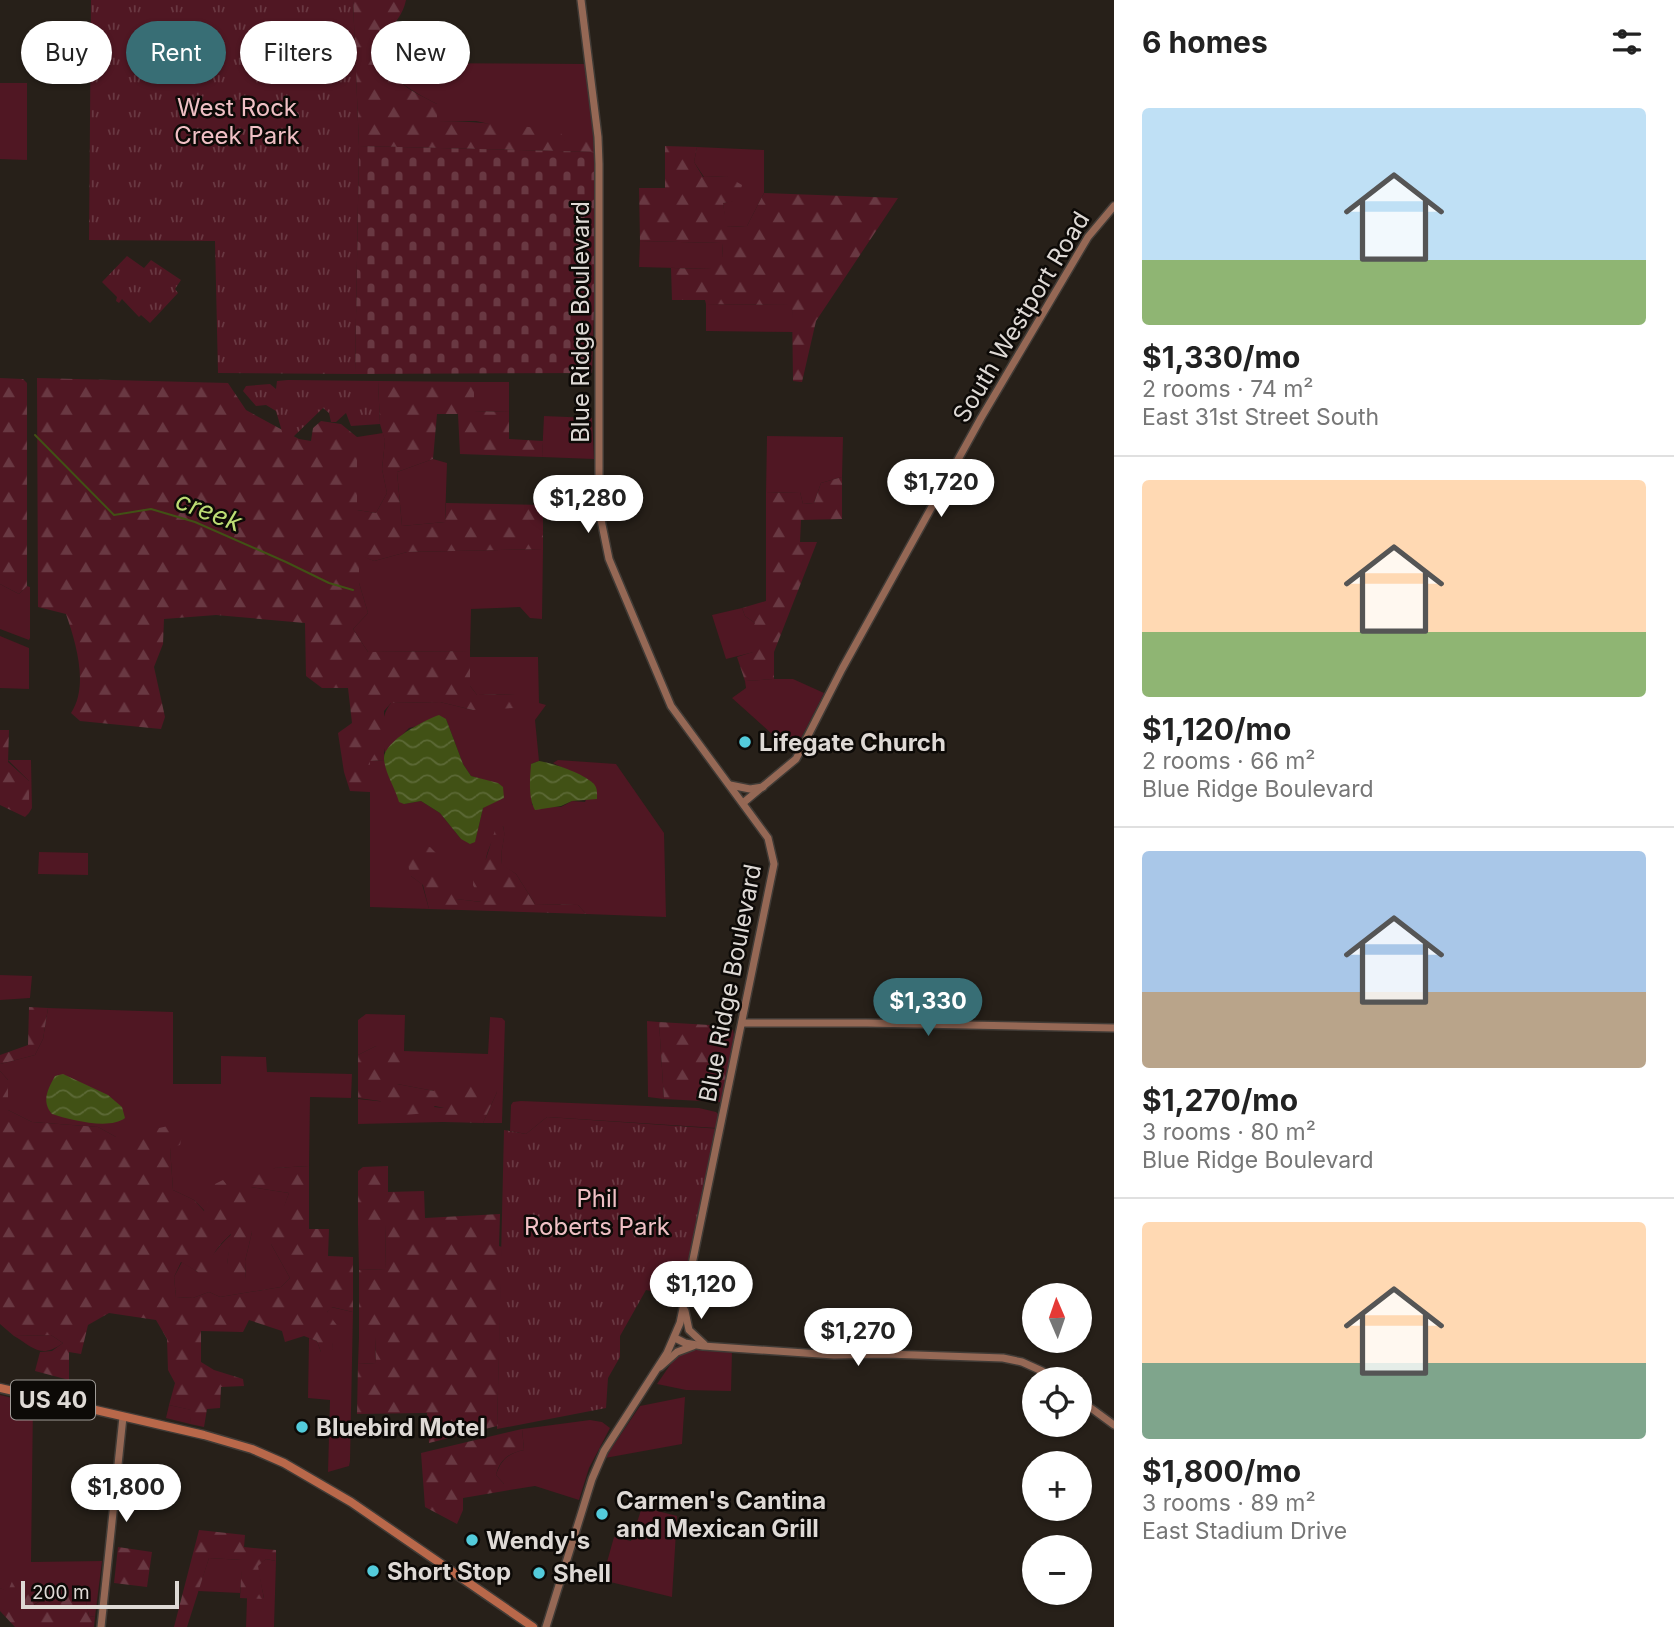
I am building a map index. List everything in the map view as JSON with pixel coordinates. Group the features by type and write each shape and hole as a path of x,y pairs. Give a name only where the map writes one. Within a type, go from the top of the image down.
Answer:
{"main road":[{"name":"Blue Ridge Boulevard","path":"581,0 598,137 598,510 603,541 671,706 768,838 774,864 684,1303 675,1338 657,1370"},
{"name":"South Westport Road","path":"743,803 796,759 861,634 981,418 1088,237 1114,206"},
{"path":"729,785 750,789 763,786"},
{"path":"742,1023 1114,1028"},
{"path":"684,1303 690,1330 705,1346"},
{"path":"675,1338 685,1343 705,1346 834,1355 1003,1358 1033,1367"},
{"path":"546,1627 592,1479 604,1451 657,1370 684,1348 705,1346"},
{"name":"US 40","path":"0,1388 204,1435 252,1449 284,1463 351,1502 533,1627"},
{"path":"1092,1409 1114,1425"},
{"path":"101,1627 123,1417"}],"green space":[{"name":"West Rock Creek Park","path":"91,0 353,0 354,21 240,21 240,84 356,84 359,146 355,374 218,373 215,241 89,240 90,84 112,84 112,21 91,21"},
{"path":"353,0 406,0 396,21 371,21 371,84 402,84 437,104 437,121 559,129 565,141 594,141 595,152 359,146 357,21 354,21"},
{"path":"470,63 586,64 594,141 565,141 476,121 436,121 437,104 404,84 470,84"},
{"path":"0,83 27,84 27,160 0,159"},
{"path":"359,146 599,152 592,373 355,374"},
{"path":"665,146 697,147 694,162 703,177 727,176 742,185 738,201 723,203 727,227 747,226 764,193 898,198 816,321 802,382 793,381 792,305 706,304 705,300 672,300 671,268 711,269 711,258 723,257 722,243 640,241 639,188 665,188"},
{"path":"697,147 764,150 764,193 747,226 726,227 723,203 738,200 727,176 704,177 694,162"},
{"path":"640,241 722,243 723,258 711,269 639,267"},
{"path":"127,256 144,268 151,260 181,280 175,289 178,293 150,323 141,315 139,317 122,299 119,303 116,301 117,297 102,282"},
{"path":"706,304 792,305 794,332 706,331"},
{"path":"0,378 23,379 27,383 27,586 19,594 0,584"},
{"path":"37,378 228,383 246,410 299,439 311,441 313,428 321,421 341,424 357,437 357,510 376,513 387,493 382,469 385,441 380,424 378,381 474,382 474,411 509,412 509,439 543,441 542,457 460,454 458,414 437,414 433,459 397,472 402,526 445,522 446,503 543,505 543,549 407,552 374,561 359,555 359,583 368,613 353,629 368,652 470,651 470,686 477,695 516,694 521,701 515,708 473,710 440,702 391,703 384,711 384,760 370,761 370,792 350,791 338,733 352,723 348,688 322,688 306,676 305,623 216,615 164,619 163,644 154,667 165,717 161,729 80,721 71,713 79,690 80,677 77,651 66,614 38,607"},
{"path":"277,381 378,381 380,424 351,426 346,413 336,422 331,422 329,413 323,408 293,437 283,435 276,411 266,405 256,406 243,391 246,386 270,384 276,389"},
{"path":"474,382 509,382 509,412 474,411"},
{"path":"544,416 592,418 594,459 542,457"},
{"path":"383,433 385,441 382,469 387,493 376,513 357,510 357,437"},
{"path":"767,436 843,437 842,477 821,483 814,503 803,504 800,492 766,493"},
{"path":"433,459 447,463 445,522 402,526 397,472"},
{"path":"842,477 842,519 801,520 800,542 817,542 774,652 774,679 745,681 737,657 753,652 747,639 755,623 745,616 742,608 766,601 766,493 800,492 803,504 814,503 821,483"},
{"path":"543,549 542,619 530,618 520,607 471,609 470,651 368,652 353,629 368,613 359,583 359,554 374,561 407,552"},
{"path":"0,584 19,594 27,586 30,587 29,640 0,629"},
{"path":"742,608 745,616 755,623 754,652 726,659 712,615"},
{"path":"0,636 29,648 29,689 0,688"},
{"path":"470,657 538,657 539,703 546,705 535,720 539,761 531,764 532,805 561,807 572,801 585,802 593,783 553,763 558,760 616,764 664,833 666,917 586,914 578,905 535,904 516,874 502,865 503,826 487,853 482,902 455,899 441,877 411,876 422,884 429,909 370,907 370,761 384,760 404,804 421,801 440,813 461,839 475,841 483,808 484,780 471,776 463,764 446,719 409,728 385,753 382,734 383,720 391,703 440,702 473,710 516,694 477,695 470,686"},
{"path":"793,679 824,693 795,750 791,751 732,698 746,688 745,681"},
{"path":"0,730 9,730 8,762 29,781 29,813 25,817 0,805"},
{"path":"8,760 31,760 32,808 29,813 29,781"},
{"path":"503,826 502,864 516,874 535,904 578,905 586,914 429,909 423,885 411,876 406,858 414,847 430,847 440,857 441,877 457,877 461,887 456,899 481,902 473,885 474,868 486,859 495,830"},
{"path":"39,852 88,853 88,875 38,874"},
{"path":"0,975 32,976 30,998 0,1000"},
{"path":"29,1007 48,1008 43,1039 35,1055 0,1064 0,1055 28,1045"},
{"path":"48,1008 173,1012 173,1084 221,1084 221,1056 266,1057 267,1072 352,1074 351,1098 310,1097 309,1166 275,1168 251,1187 289,1193 271,1244 290,1278 281,1287 220,1297 209,1292 193,1298 176,1297 174,1277 182,1262 198,1272 232,1234 227,1264 246,1280 245,1261 252,1232 205,1211 194,1200 173,1190 170,1148 116,1137 98,1127 32,1122 8,1110 8,1080 0,1071 0,1064 35,1055 43,1039"},
{"path":"366,1014 405,1015 404,1051 488,1054 490,1017 502,1018 505,1021 502,1123 483,1123 497,1092 434,1091 397,1084 397,1072 376,1046 358,1055 358,1020"},
{"path":"647,1021 659,1022 664,1099 648,1097"},
{"path":"659,1022 726,1026 733,1030 720,1102 664,1099"},
{"path":"376,1046 404,1051 397,1072 397,1084 434,1091 443,1080 481,1081 497,1092 483,1123 444,1122 444,1108 435,1106 426,1113 396,1116 380,1101 358,1098 358,1055"},
{"path":"0,1071 8,1080 8,1110 32,1122 98,1127 116,1137 178,1124 183,1132 180,1145 170,1148 173,1190 194,1200 204,1211 215,1184 223,1180 228,1186 238,1185 248,1201 237,1209 252,1232 245,1261 246,1280 237,1284 228,1281 231,1234 214,1253 212,1277 203,1280 198,1272 181,1262 174,1277 176,1297 193,1298 209,1292 220,1297 281,1287 290,1278 271,1244 269,1216 284,1206 289,1193 251,1187 253,1176 275,1168 309,1166 309,1229 329,1229 328,1256 353,1257 353,1312 332,1307 327,1312 339,1328 332,1334 333,1349 328,1354 321,1352 317,1341 304,1336 285,1342 282,1331 249,1320 243,1332 201,1331 201,1362 214,1370 243,1379 244,1386 221,1387 220,1408 207,1409 204,1427 190,1424 191,1410 169,1405 175,1383 168,1370 167,1339 156,1320 109,1313 88,1325 81,1354 69,1352 69,1380 35,1371 40,1352 52,1351 63,1343 51,1335 14,1336 0,1324"},
{"path":"358,1099 444,1108 444,1122 358,1124"},
{"path":"521,1101 699,1108 719,1115 716,1128 547,1117 526,1134 510,1131 511,1105"},
{"name":"Phil Roberts Park","path":"547,1117 721,1129 685,1298 646,1290 620,1336 620,1357 608,1378 606,1408 497,1429 504,1130 526,1134"},
{"path":"388,1166 388,1192 424,1191 425,1218 500,1214 499,1246 502,1247 497,1426 429,1443 427,1413 357,1414 358,1364 376,1363 375,1337 359,1337 359,1270 386,1269 385,1224 358,1224 358,1171 363,1167"},
{"path":"358,1224 385,1224 386,1269 359,1270"},
{"path":"331,1307 353,1312 350,1461 349,1466 328,1472 330,1400 308,1398 309,1338 317,1341 321,1352 333,1349 327,1312"},
{"path":"51,1335 63,1343 43,1351 32,1348 14,1336"},
{"path":"359,1337 375,1337 376,1363 358,1364"},
{"path":"691,1349 732,1351 731,1391 686,1390 657,1384 677,1355"},
{"path":"0,1395 33,1403 31,1562 102,1561 95,1617 89,1616 83,1587 56,1592 33,1605 0,1588"},
{"path":"685,1397 682,1444 605,1458 640,1406"},
{"path":"169,1405 192,1410 190,1424 166,1418"},
{"path":"590,1420 602,1422 610,1428 589,1468 579,1500 535,1486 504,1491 504,1484 496,1475 506,1458 524,1450 522,1429"},
{"path":"522,1429 524,1450 506,1458 496,1475 504,1484 504,1491 463,1498 463,1510 457,1524 425,1507 421,1453"},
{"path":"642,1507 677,1516 672,1597 602,1580 614,1537 631,1541"},
{"path":"199,1530 245,1535 244,1547 276,1550 276,1561 266,1559 258,1566 264,1599 240,1598 242,1560 209,1558 187,1627 174,1627"},
{"path":"118,1547 152,1552 147,1587 114,1583"},
{"path":"209,1558 243,1560 240,1593 198,1591"},
{"path":"266,1559 276,1561 274,1627 246,1627 247,1598 264,1598 257,1566"},
{"path":"13,1579 31,1586 34,1605 56,1592 83,1587 89,1616 95,1617 94,1627 15,1627 0,1611 0,1588 8,1591"}],"water":[{"path":"439,715 446,719 463,764 471,776 498,783 503,787 504,798 483,808 475,842 470,844 461,839 440,813 421,801 404,804 399,802 385,764 386,752 397,738"},
{"path":"539,761 567,769 588,779 596,787 597,799 572,801 561,806 535,810 530,794 531,764"},
{"path":"63,1074 108,1095 122,1107 125,1118 118,1122 100,1124 52,1114 47,1104 47,1095 55,1076"}],"waterway":[{"name":"creek","path":"35,435 114,515 151,509 195,522 329,583 353,590"}],"place":[{"name":"Lifegate Church","path":"745,742"},
{"name":"Bluebird Motel","path":"302,1427"},
{"name":"Carmen's Cantina and Mexican Grill","path":"602,1514"},
{"name":"Wendy's","path":"472,1540"},
{"name":"Short Stop","path":"373,1571"},
{"name":"Shell","path":"539,1573"}]}
